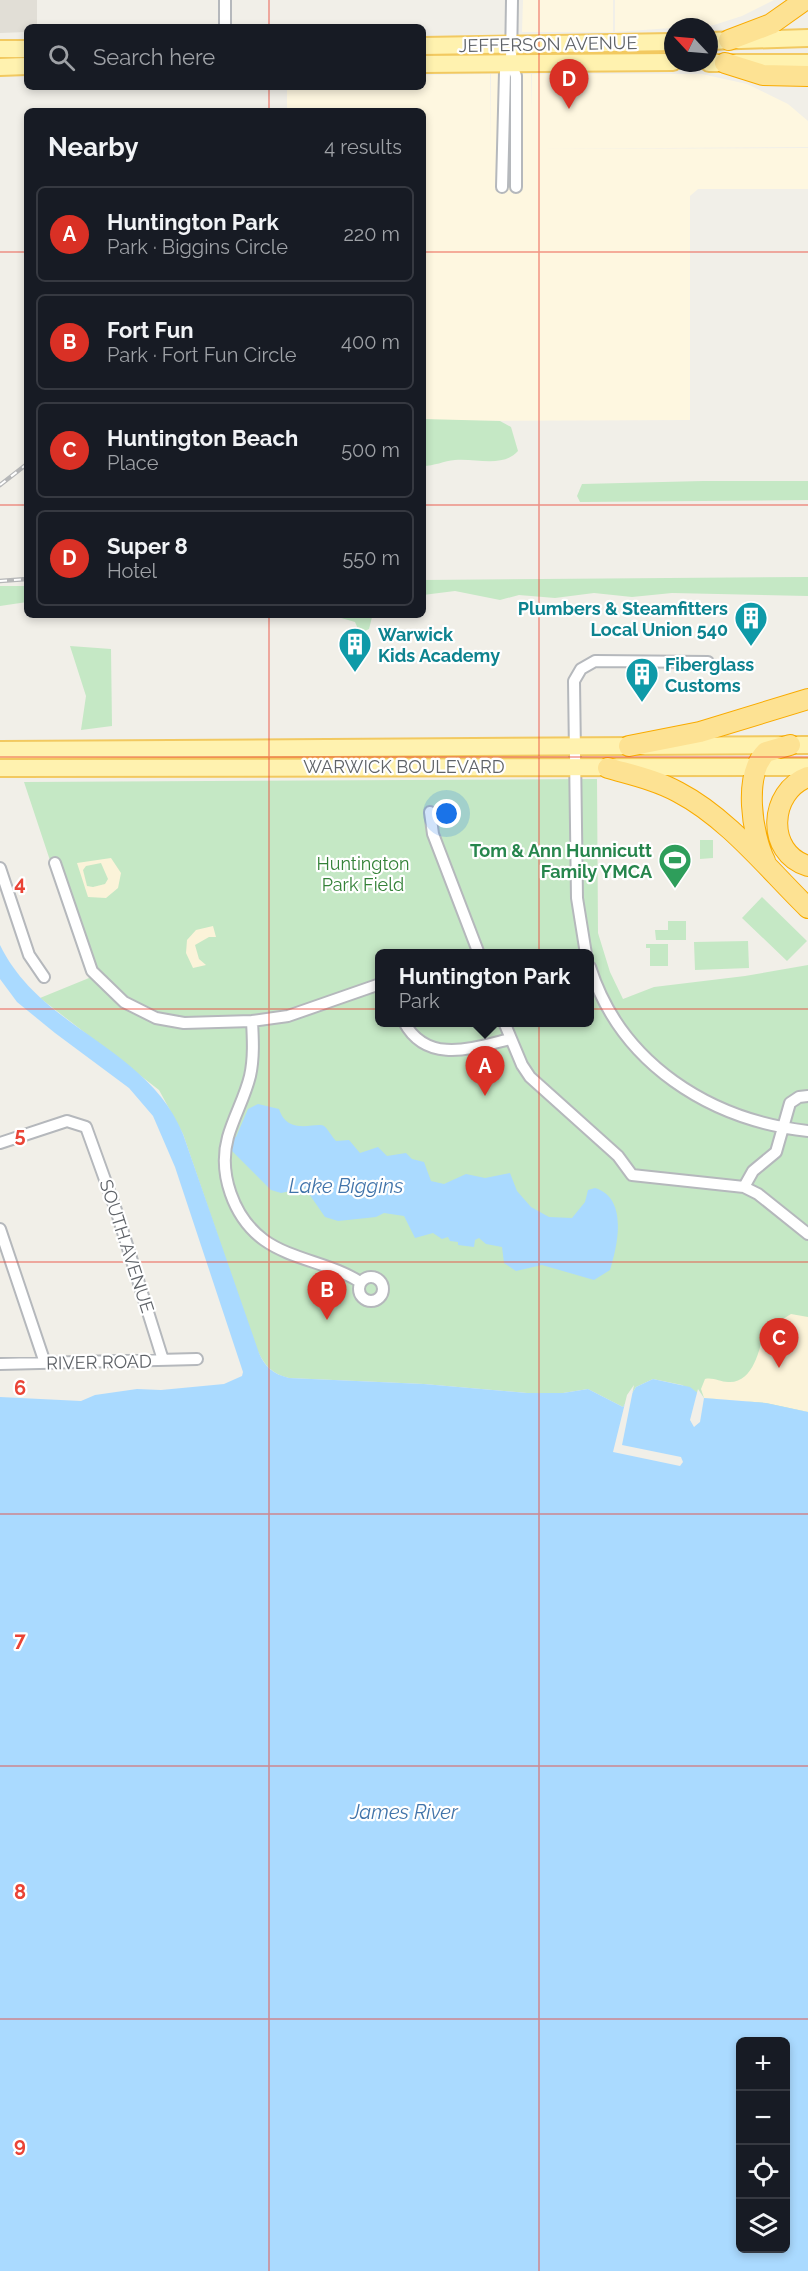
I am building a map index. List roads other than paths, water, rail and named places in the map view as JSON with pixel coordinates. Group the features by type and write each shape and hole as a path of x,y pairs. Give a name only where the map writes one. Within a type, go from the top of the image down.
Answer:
{"highway":[{"path":"729,40 771,24 805,0"},
{"path":"718,63 763,75 808,76"},
{"path":"629,746 700,732 808,699"},
{"path":"768,869 754,834 755,767 766,752 799,745"},
{"path":"608,768 653,781 689,798 718,819 808,908"},
{"path":"808,777 794,784 785,794 779,807 777,822 779,837 787,852 798,862 808,866"}],"main road":[{"path":"718,41 808,38"},
{"name":"JEFFERSON AVENUE","path":"426,46 664,42"},
{"path":"0,49 24,49"},
{"name":"JEFFERSON AVENUE","path":"426,64 664,62"},
{"path":"718,63 808,63"},
{"path":"0,67 24,66"},
{"name":"WARWICK BOULEVARD","path":"0,750 799,745"},
{"path":"445,747 446,766"},
{"path":"128,748 129,766"},
{"path":"221,766 222,748"},
{"name":"WARWICK BOULEVARD","path":"0,768 129,766 808,767"}],"street":[{"path":"225,0 225,24"},
{"path":"512,0 511,63 516,76 516,187"},
{"path":"502,187 505,72 511,63"},
{"path":"585,949 577,898 574,681 587,664 595,661 708,662"},
{"path":"430,812 433,834 477,949"},
{"path":"55,863 92,971 111,992 136,1010 156,1018 184,1023 252,1021 288,1016 375,986"},
{"path":"0,868 29,955 44,977"},
{"path":"594,976 612,1016 626,1036 656,1069 709,1104 783,1128 808,1131"},
{"path":"252,1021 254,1044 250,1076 226,1146 225,1165 228,1184 240,1212 251,1228 277,1247 360,1282"},
{"path":"408,1027 422,1043 445,1051 460,1051 510,1040"},
{"path":"505,1027 522,1065 537,1085 618,1156 632,1175 744,1187 758,1194 808,1234"},
{"path":"744,1187 753,1172 776,1152 790,1103 800,1097 808,1096"},
{"name":"SOUTH AVENUE","path":"0,1143 68,1121 80,1123 89,1132 163,1360"},
{"path":"0,1229 45,1363"},
{"name":"RIVER ROAD","path":"0,1364 197,1359"}],"water":[{"name":"James River","path":"0,945 18,974 41,998 145,1079 166,1104 183,1134 259,1353 274,1372 289,1378 424,1384 527,1393 563,1393 588,1389 623,1407 636,1387 653,1379 690,1387 704,1398 766,1403 808,1412 808,2271 0,2271 0,1397 81,1401 95,1395 137,1389 161,1390 224,1384 242,1376 243,1372 175,1167 153,1116 129,1088 17,1002 0,979"},
{"name":"Lake Biggins","path":"258,1104 279,1109 283,1118 295,1125 324,1126 336,1141 349,1140 360,1153 378,1147 387,1156 406,1153 412,1159 424,1162 431,1181 444,1184 466,1174 485,1178 510,1173 517,1191 531,1207 549,1217 572,1218 585,1202 588,1190 595,1188 605,1193 612,1201 616,1211 618,1223 616,1248 610,1270 594,1280 542,1265 516,1271 504,1263 502,1247 486,1244 479,1238 475,1240 474,1247 458,1245 458,1242 450,1241 448,1237 442,1239 433,1233 415,1238 404,1216 384,1213 376,1217 338,1221 325,1217 305,1188 281,1193 271,1190 232,1151 233,1137 236,1137 248,1109"}],"railway":[{"path":"0,485 24,466"},
{"path":"0,581 24,579"}],"place":[{"name":"Super 8","path":"569,109"},
{"name":"Plumbers & Steamfitters Local Union 540","path":"751,647"},
{"name":"Warwick Kids Academy","path":"355,673"},
{"name":"Fiberglass Customs","path":"642,703"},
{"name":"Tom & Ann Hunnicutt Family YMCA","path":"675,889"},
{"name":"Huntington Park","path":"485,1096"},
{"name":"Fort Fun","path":"327,1320"},
{"name":"Huntington Beach","path":"779,1368"}],"park label":[{"name":"Huntington Park Field","path":"363,873"}]}
